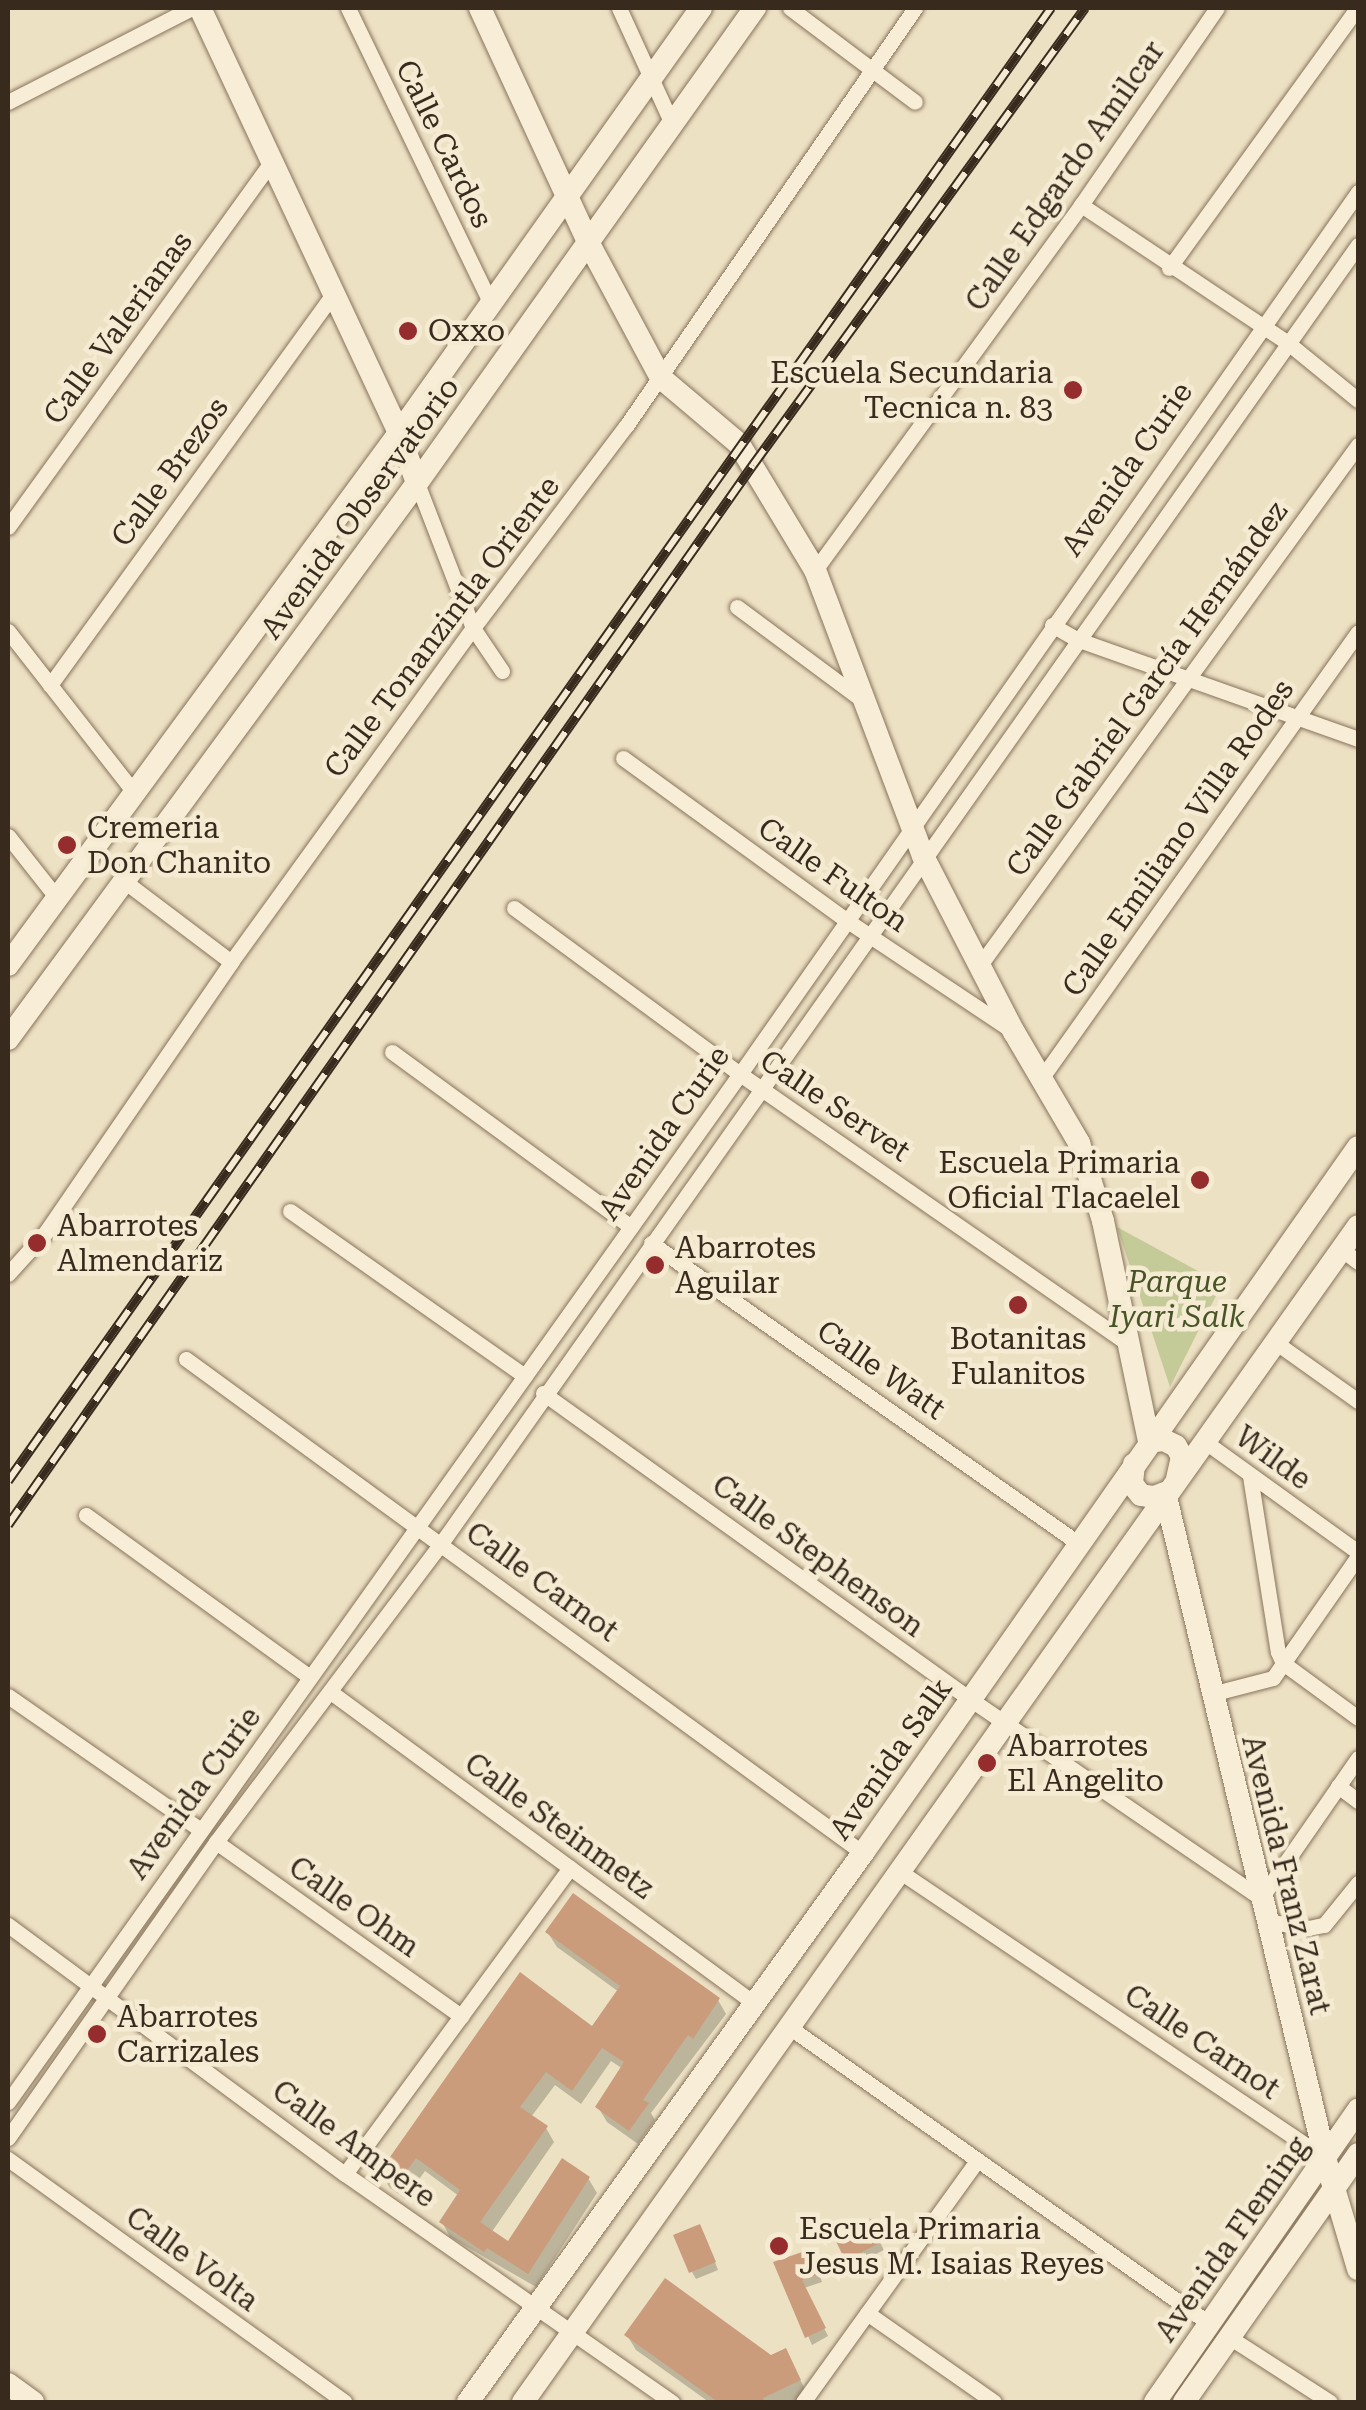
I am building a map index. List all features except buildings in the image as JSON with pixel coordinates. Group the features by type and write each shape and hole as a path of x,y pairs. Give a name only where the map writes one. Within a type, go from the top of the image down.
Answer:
{"main road":[{"path":"200,8 400,433 416,483"},
{"path":"480,8 588,242 661,378 739,444 814,570 870,706 923,856 1014,1032 1044,1076 1079,1143 1103,1221 1149,1442 1164,1440 1176,1446 1182,1464 1171,1485 1147,1497 1136,1490 1130,1478 1134,1464"},
{"name":"Avenida Observatorio","path":"14,956 400,433 701,8"},
{"name":"Avenida Observatorio","path":"8,1039 416,483 754,8"},
{"path":"14,956 55,974"},
{"name":"Avenida Salk","path":"468,2402 863,1852 1358,1147"},
{"path":"523,2402 1274,1342 1350,1256 1358,1226"},
{"name":"Avenida Franz Zarat","path":"1171,1485 1212,1694 1260,1898 1325,2158 1358,2269"},
{"name":"Avenida Fleming","path":"1184,2402 1219,2330 1358,2110"},
{"name":"Avenida Fleming","path":"1155,2402 1335,2189 1358,2154"},
{"path":"8,2384 33,2402"}],"street":[{"path":"8,102 192,8"},
{"name":"Calle Cardos","path":"348,8 491,304"},
{"path":"619,8 672,124"},
{"path":"790,8 915,102"},
{"name":"Calle Tonanzintla Oriente","path":"8,1274 44,1233 231,962 473,628 661,378 915,8"},
{"name":"Calle Edgardo Amilcar","path":"814,570 1081,205 1217,8"},
{"path":"1169,268 1357,8"},
{"name":"Calle Valerianas","path":"8,527 272,161"},
{"name":"Avenida Curie","path":"8,2102 740,1074 1358,192"},
{"path":"1081,205 1169,268 1288,343 1358,400"},
{"name":"Avenida Curie","path":"8,2138 216,1842 442,1542 543,1393 1358,245"},
{"name":"Calle Brezos","path":"50,685 334,292"},
{"name":"Calle Gabriel García Hernández","path":"980,965 1358,445"},
{"path":"416,483 473,628 502,671"},
{"path":"737,607 870,706"},
{"path":"1052,625 1076,639 1358,739"},
{"path":"8,631 134,792"},
{"name":"Calle Emiliano Villa Rodes","path":"1044,1076 1358,632"},
{"name":"Calle Fulton","path":"623,758 867,935 1014,1032"},
{"path":"8,836 56,898"},
{"path":"124,882 231,962"},
{"name":"Calle Servet","path":"514,908 740,1074 1128,1344"},
{"path":"392,1052 631,1227"},
{"path":"290,1211 525,1376"},
{"name":"Calle Watt","path":"651,1242 1078,1543"},
{"path":"1274,1342 1358,1401"},
{"name":"Calle Carnot","path":"186,1359 863,1852"},
{"name":"Calle Stephenson","path":"543,1393 970,1699 1260,1898"},
{"name":"Wilde","path":"1204,1442 1358,1554"},
{"path":"1250,1476 1283,1663 1358,1718"},
{"path":"86,1515 310,1678"},
{"path":"1212,1694 1267,1681 1358,1554"},
{"name":"Calle Steinmetz","path":"332,1692 754,2002"},
{"path":"8,1696 201,1830"},
{"path":"1260,1898 1358,1758"},
{"path":"1338,1786 1358,1801"},
{"name":"Calle Ohm","path":"216,1842 460,2016"},
{"path":"345,2174 570,1868"},
{"name":"Calle Carnot","path":"899,1871 1325,2158"},
{"path":"1266,1921 1308,1928 1324,1925 1358,1883"},
{"name":"Calle Ampere","path":"8,1926 345,2174 672,2402"},
{"path":"789,2027 1219,2330 1330,2402"},
{"name":"Calle Volta","path":"8,2159 345,2402"},
{"path":"804,2402 977,2160"},
{"path":"867,2313 994,2402"}],"green space":[{"name":"Parque Iyari Salk","path":"1117,1227 1222,1284 1170,1387"}],"railway":[{"path":"8,1481 1051,8"},
{"path":"8,1525 753,465 1085,8"}],"place":[{"name":"Oxxo","path":"408,331"},
{"name":"Escuela Secundaria Tecnica n. 83","path":"1073,390"},
{"name":"Cremeria Don Chanito","path":"67,845"},
{"name":"Escuela Primaria Oficial Tlacaelel","path":"1200,1180"},
{"name":"Abarrotes Almendariz","path":"37,1243"},
{"name":"Abarrotes Aguilar","path":"655,1265"},
{"name":"Botanitas Fulanitos","path":"1018,1305"},
{"name":"Abarrotes El Angelito","path":"987,1763"},
{"name":"Abarrotes Carrizales","path":"97,2034"},
{"name":"Escuela Primaria Jesus M. Isaias Reyes","path":"779,2246"}]}
